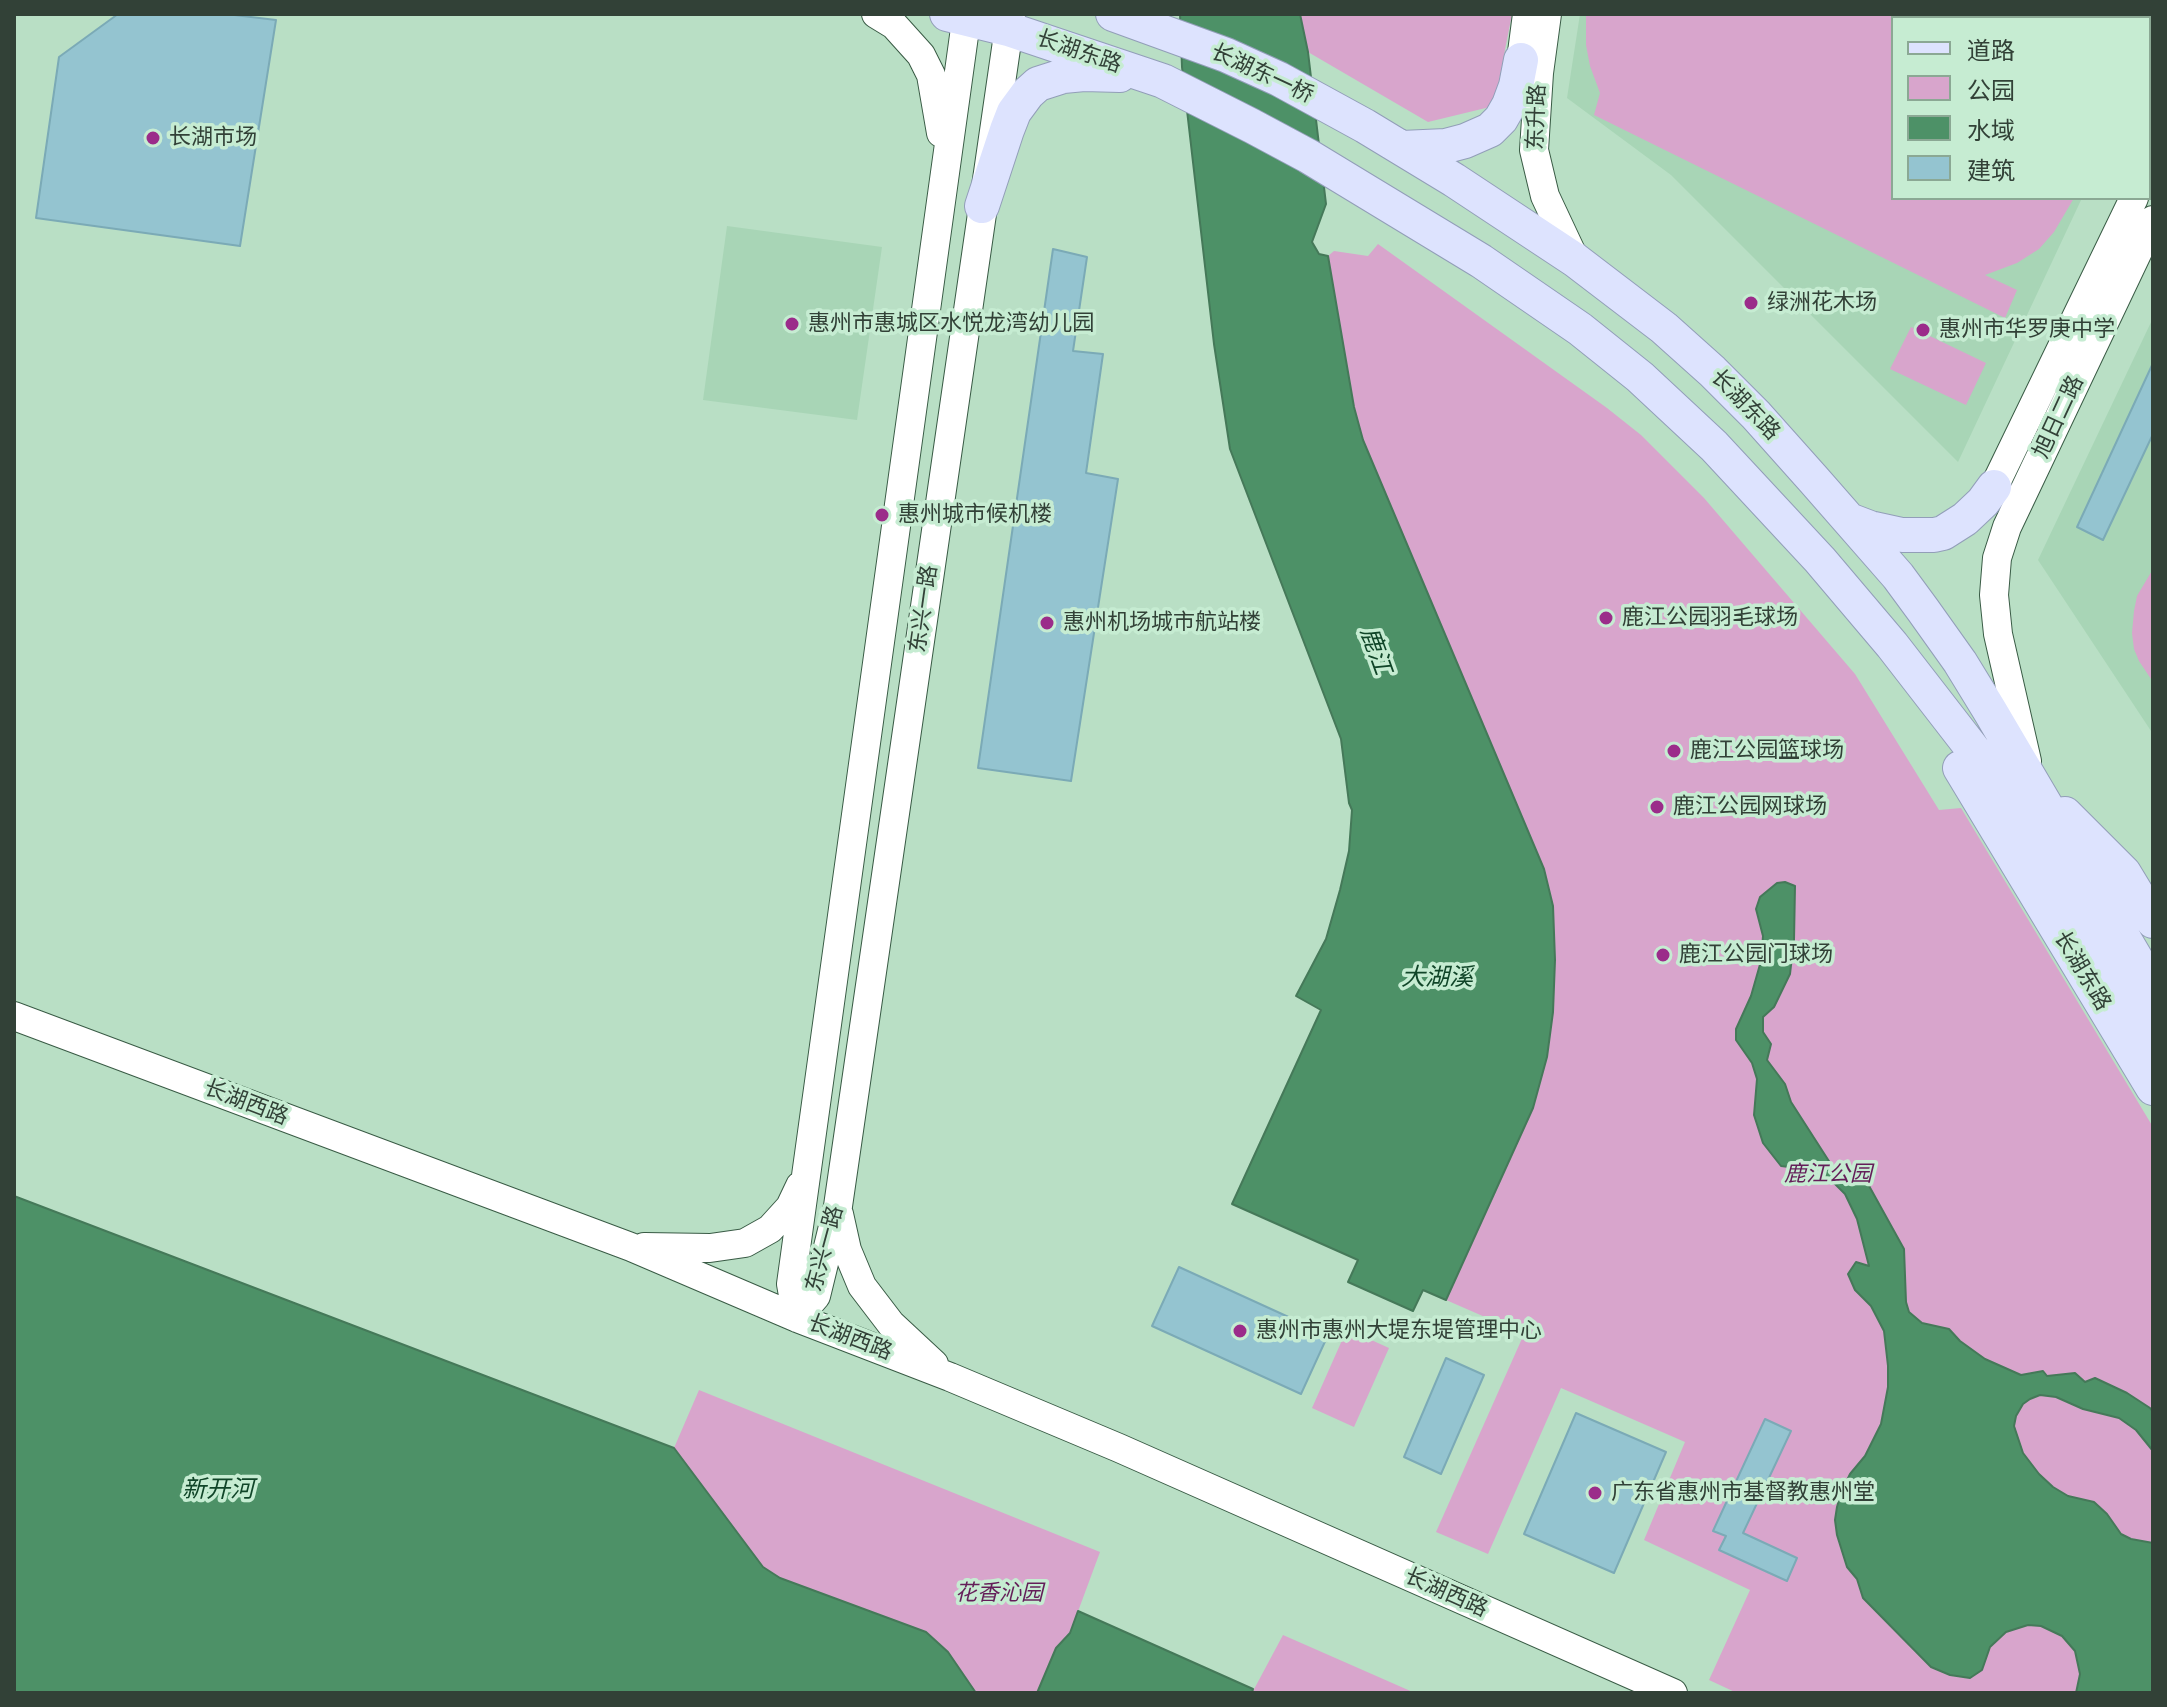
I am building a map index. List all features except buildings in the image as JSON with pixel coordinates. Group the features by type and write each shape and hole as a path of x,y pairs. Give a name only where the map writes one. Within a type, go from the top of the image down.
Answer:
{"main road":[{"path":"1113,14 1144,21"},
{"name":"长湖东路","path":"960,15 1010,21 1163,81 1289,145 1481,261 1598,343 1652,387 1705,437 1892,645 1985,765 2096,918"},
{"name":"长湖东一桥","path":"1144,21 1252,66 1365,126"},
{"path":"1402,148 1446,146 1490,130 1509,105 1521,60"},
{"path":"982,206 1014,112 1038,84 1054,78 1084,74 1163,81"},
{"name":"长湖东路","path":"1365,126 1575,260 1664,328 1756,415 1898,576 1975,685 2031,780 2096,918"},
{"path":"1848,520 1902,535 1943,533 1965,519 1994,487"},
{"name":"长湖东路","path":"1892,645 1966,779 2153,1088"},
{"name":"长湖东路","path":"2031,780 2124,873 2153,921"},
{"path":"2096,918 2153,988"},
{"path":"2096,918 2153,1037"}],"street":[{"path":"876,14 894,25 921,55 931,75 945,162"},
{"name":"东升路","path":"1521,60 1527,14"},
{"name":"东升路","path":"1547,14 1534,150 1545,196 1575,260"},
{"name":"东兴一路","path":"797,1318 791,1284 945,162 960,15"},
{"name":"东兴一路","path":"797,1318 816,1296 838,1206 1010,21"},
{"name":"旭日二路","path":"1994,487 2133,200"},
{"name":"旭日二路","path":"2031,780 1996,620 1995,571 2007,527 2153,220"},
{"name":"长湖西路","path":"14,1016 631,1247 797,1318 950,1377 1119,1448 1673,1693"},
{"path":"631,1247 710,1248 745,1243 770,1229 790,1207 807,1171"},
{"path":"838,1206 851,1262 871,1299 899,1332 950,1377"}],"shaded area":[{"name":"惠州市华罗庚中学","path":"1580,14 2153,14 2151,49 2151,16 1891,16 1891,200 2081,200 1958,462 1671,175 1567,98"},
{"name":"惠州市惠城区水悦龙湾幼儿园","path":"727,226 882,247 857,420 703,400"},
{"path":"2153,318 2153,734 2038,560"}],"green space":[{"path":"1300,14 1512,14 1494,106 1428,122 1308,52"},
{"name":"惠州市华罗庚中学","path":"1586,14 2003,14 2006,16 1891,16 1891,200 2073,200 2054,232 2039,249 2017,263 1985,275 2017,290 2005,318 1594,115 1600,93 1586,45"},
{"name":"鹿江公园","path":"1378,244 1607,408 1641,435 1704,498 1855,674 1939,810 1961,808 2153,1127 2153,1693 1737,1693 1709,1680 1750,1590 1644,1540 1685,1442 1561,1388 1488,1554 1436,1532 1524,1334 1446,1300 1533,1108 1547,1057 1354,407 1328,256 1334,251 1368,256"},
{"path":"1911,327 1986,363 1966,405 1890,369"},
{"path":"2153,569 2153,682 2139,661 2132,633 2137,596"},
{"path":"1347,1329 1389,1348 1354,1427 1312,1408"},
{"name":"花香沁园","path":"699,1390 1100,1552 1070,1633 1056,1648 1037,1693 976,1693 948,1652 926,1632 780,1578 763,1567 674,1448"},
{"path":"1283,1635 1415,1693 1252,1693"}],"water":[{"name":"大湖溪","path":"1180,14 1300,14 1308,52 1326,204 1312,242 1319,254 1328,256 1354,407 1363,440 1544,869 1553,906 1553,1012 1547,1057 1533,1108 1446,1300 1423,1290 1413,1311 1348,1282 1358,1260 1232,1204 1321,1010 1296,996 1326,939 1349,851 1352,810 1341,739 1230,449 1214,344 1182,67"},
{"path":"1777,883 1795,886 1794,940 1790,974 1774,1007 1763,1017 1763,1032 1771,1044 1767,1060 1785,1084 1791,1102 1834,1169 1868,1184 1904,1249 1909,1312 1922,1323 1949,1329 1985,1359 2021,1375 2043,1371 2047,1376 2075,1373 2085,1382 2095,1378 2127,1393 2153,1412 2153,1451 2136,1430 2119,1418 2083,1409 2056,1397 2040,1395 2030,1399 2023,1404 2014,1426 2023,1453 2053,1487 2068,1496 2094,1502 2121,1534 2153,1543 2153,1693 2076,1693 2080,1674 2075,1651 2062,1636 2041,1626 2028,1625 2006,1632 1990,1647 1982,1670 1970,1678 1950,1675 1931,1667 1863,1598 1857,1579 1847,1567 1837,1535 1837,1507 1850,1474 1865,1456 1881,1424 1888,1387 1884,1331 1871,1306 1855,1290 1848,1274 1856,1262 1869,1266 1857,1219 1845,1194 1831,1180 1813,1170 1781,1166 1763,1143 1754,1115 1757,1079 1752,1063 1736,1040 1736,1029 1751,996 1761,961 1763,936 1756,909 1760,897"},
{"name":"新开河","path":"14,1196 674,1448 763,1567 780,1578 926,1632 948,1652 976,1693 14,1693"},
{"path":"1078,1611 1253,1689 1252,1693 1037,1693 1056,1648 1070,1633"}],"place":[{"name":"长湖市场","path":"153,138"},
{"name":"绿洲花木场","path":"1751,303"},
{"name":"惠州市惠城区水悦龙湾幼儿园","path":"792,324"},
{"name":"惠州市华罗庚中学","path":"1923,330"},
{"name":"惠州城市候机楼","path":"882,515"},
{"name":"鹿江公园羽毛球场","path":"1606,618"},
{"name":"惠州机场城市航站楼","path":"1047,623"},
{"name":"鹿江公园篮球场","path":"1674,751"},
{"name":"鹿江公园网球场","path":"1657,807"},
{"name":"鹿江公园门球场","path":"1663,955"},
{"name":"惠州市惠州大堤东堤管理中心","path":"1240,1331"},
{"name":"广东省惠州市基督教惠州堂","path":"1595,1493"}],"water label":[{"name":"鹿江","path":"1375,651"}]}
